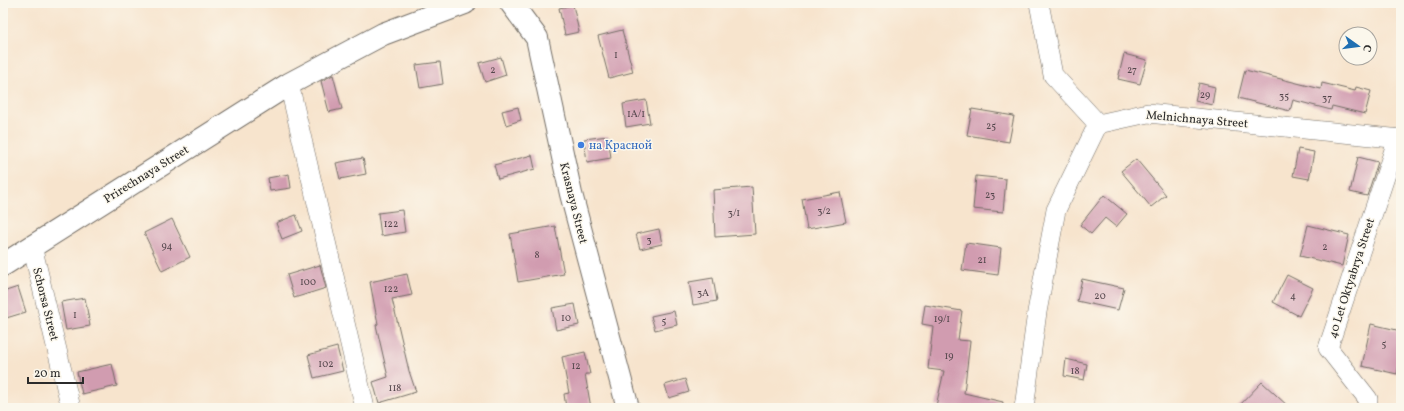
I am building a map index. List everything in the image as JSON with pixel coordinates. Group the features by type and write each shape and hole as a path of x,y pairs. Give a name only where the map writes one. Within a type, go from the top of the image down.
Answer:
{"street":[{"name":"Prirechnaya Street","path":"3,265 289,84 383,34 465,3"},
{"name":"Krasnaya Street","path":"511,3 536,38 571,194 628,408"},
{"path":"1024,408 1037,312 1056,210 1098,124 1053,75 1039,3"},
{"path":"289,84 365,408"},
{"name":"Melnichnaya Street","path":"1098,124 1148,113 1399,138"},
{"name":"40 Let Oktyabrya Street","path":"1367,408 1368,399 1328,348 1399,138"},
{"name":"Schorsa Street","path":"32,246 71,408"}],"building":[{"path":"573,5 579,32 565,35 559,8"},
{"path":"622,30 633,72 609,78 598,36"},
{"path":"1124,54 1147,60 1140,84 1118,79"},
{"path":"501,57 506,75 485,82 479,63"},
{"path":"440,62 443,84 420,88 416,65"},
{"path":"1245,70 1321,89 1322,83 1355,91 1356,87 1371,91 1365,114 1332,106 1331,110 1293,100 1290,111 1238,98"},
{"path":"333,75 342,109 329,112 321,81"},
{"path":"1199,83 1215,87 1212,105 1195,101"},
{"path":"646,100 650,123 626,127 623,104"},
{"path":"518,107 521,120 506,125 502,111"},
{"path":"972,109 1014,116 1009,142 967,135"},
{"path":"608,136 611,158 587,162 584,139"},
{"path":"1298,149 1314,152 1309,179 1293,176"},
{"path":"532,155 535,169 498,179 494,165"},
{"path":"1358,157 1378,162 1367,196 1350,192"},
{"path":"363,158 366,174 340,179 336,163"},
{"path":"1136,159 1166,195 1151,207 1121,171"},
{"path":"289,174 291,188 270,191 268,178"},
{"path":"976,176 1006,179 1003,212 973,209"},
{"path":"752,187 755,234 715,237 713,190"},
{"path":"840,192 846,222 807,229 802,199"},
{"path":"1104,195 1127,214 1116,227 1105,218 1091,234 1080,225"},
{"path":"402,210 405,232 381,236 378,213"},
{"path":"296,215 302,231 282,239 276,223"},
{"path":"172,219 190,257 162,271 144,233"},
{"path":"1308,225 1349,235 1342,266 1300,256"},
{"path":"555,226 564,274 518,282 510,234"},
{"path":"659,229 662,244 640,249 636,234"},
{"path":"966,243 1001,248 998,275 962,270"},
{"path":"320,265 326,288 294,298 287,275"},
{"path":"407,274 412,295 392,299 409,371 416,392 379,403 373,382 388,377 376,325 378,324 370,282"},
{"path":"1287,275 1313,288 1299,316 1273,302"},
{"path":"713,278 717,301 693,305 689,282"},
{"path":"1082,279 1124,288 1118,310 1077,301"},
{"path":"18,287 26,312 3,319 3,292"},
{"path":"85,298 90,326 66,330 61,302"},
{"path":"575,304 579,325 556,330 552,308"},
{"path":"925,305 962,311 958,340 970,341 964,393 1003,402 1002,408 946,408 936,406 944,371 928,369 933,326 922,324"},
{"path":"674,311 677,325 655,330 651,316"},
{"path":"1371,324 1401,331 1401,355 1397,374 1362,366"},
{"path":"337,347 343,371 314,378 308,355"},
{"path":"585,352 590,374 585,374 591,408 566,408 564,394 569,393 562,357"},
{"path":"1066,359 1087,364 1084,380 1064,376"},
{"path":"112,364 117,386 82,394 77,372"},
{"path":"685,379 689,392 669,398 665,385"},
{"path":"1262,382 1290,408 1237,408"}],"place":[{"name":"на Красной","path":"581,145"}]}
